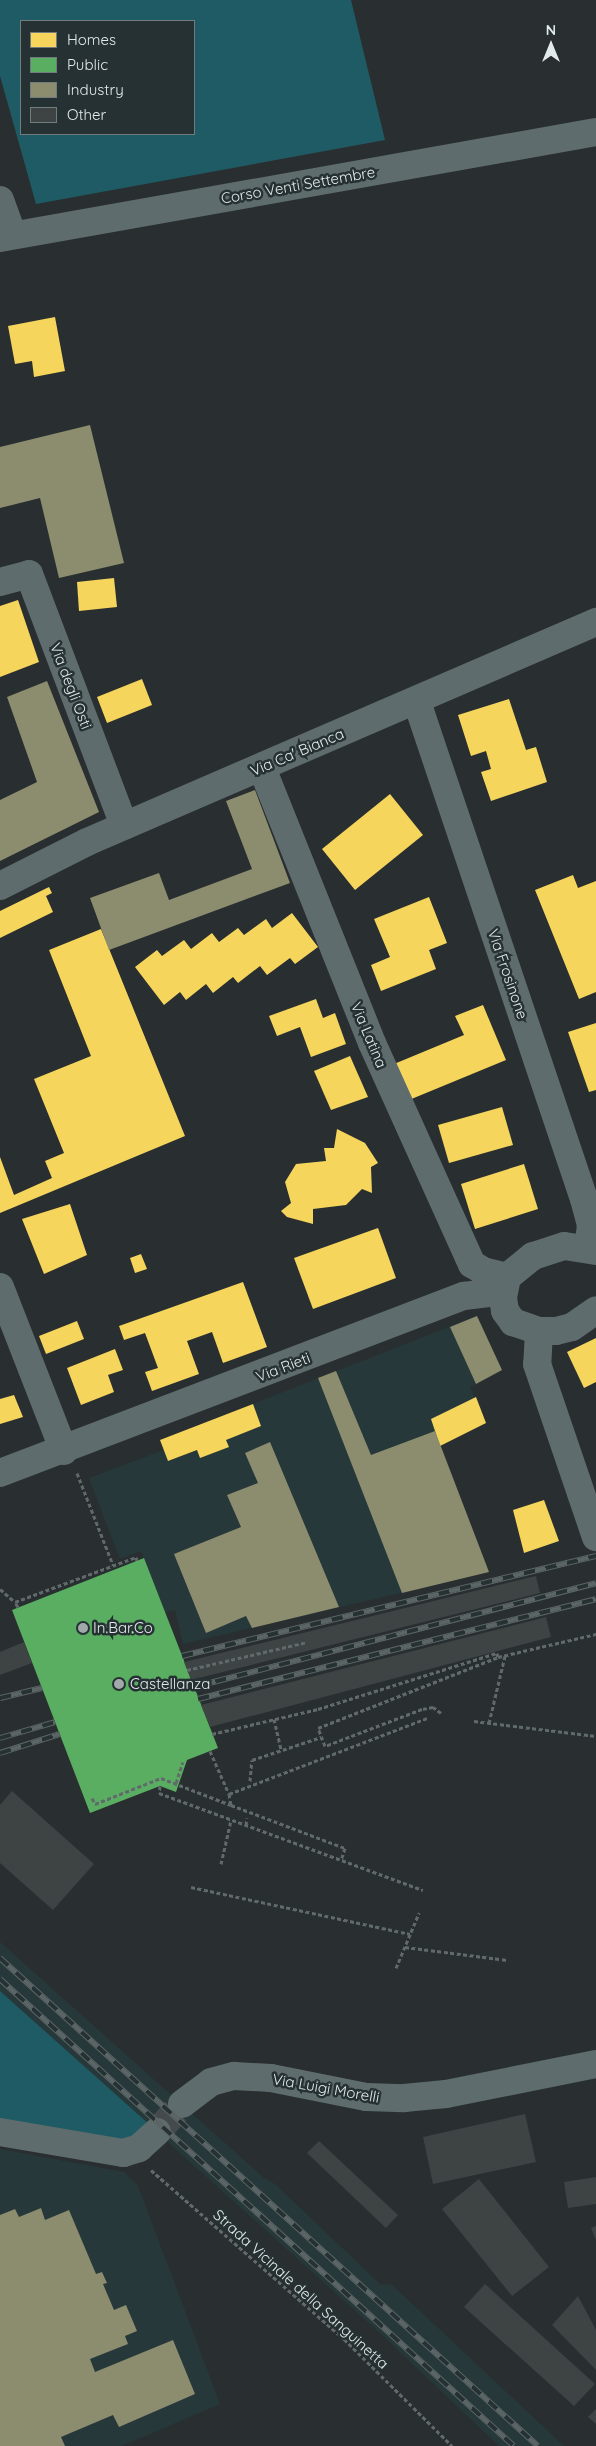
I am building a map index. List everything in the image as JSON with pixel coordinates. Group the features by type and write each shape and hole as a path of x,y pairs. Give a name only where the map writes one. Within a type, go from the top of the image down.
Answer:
{"street":[{"name":"Corso Venti Settembre","path":"7,237 596,132"},
{"path":"0,200 7,237"},
{"name":"Via degli Osti","path":"0,582 29,574 124,826"},
{"name":"Via Ca' Bianca","path":"0,886 124,826 416,702 596,622"},
{"name":"Via Frosinone","path":"416,702 584,1199 590,1224 592,1250"},
{"name":"Via Latina","path":"262,768 372,1043 472,1264 505,1284"},
{"path":"592,1250 550,1249 525,1261 505,1284 503,1305 509,1317 520,1326 539,1331 556,1331 592,1315"},
{"name":"Via Rieti","path":"0,1473 64,1451 464,1296 505,1284"},
{"path":"0,1287 64,1451"},
{"path":"539,1331 537,1364 596,1537"},
{"name":"Via Luigi Morelli","path":"182,2104 211,2082 234,2076 271,2078 366,2097 404,2098 446,2094 596,2064"},
{"path":"0,2132 114,2152 128,2152 148,2140"}],"path":[{"path":"82,1485 113,1566"},
{"path":"15,1602 136,1557 137,1560"},
{"path":"0,1588 18,1607"},
{"path":"441,1713 436,1708 422,1708 325,1746 318,1728 498,1657 596,1634"},
{"path":"187,1670 307,1642"},
{"path":"212,1734 274,1719 497,1653 498,1657"},
{"path":"489,1723 505,1656"},
{"path":"229,1794 427,1718"},
{"path":"274,1719 281,1750"},
{"path":"474,1721 596,1736"},
{"path":"250,1781 252,1760 321,1736"},
{"path":"210,1751 229,1794 231,1805"},
{"path":"176,1783 183,1762"},
{"path":"92,1798 95,1804 161,1778 345,1848 341,1860"},
{"path":"160,1786 159,1793 424,1890"},
{"path":"246,1818 246,1825"},
{"path":"221,1864 231,1820"},
{"path":"191,1888 410,1934"},
{"path":"396,1968 419,1913"},
{"path":"405,1947 507,1960"},
{"name":"Strada Vicinale della Sanguinetta","path":"148,2140 146,2165 344,2339 452,2446"}],"shaded area":[{"path":"0,0 351,0 385,140 36,204 0,76"},
{"path":"477,1316 502,1370 470,1387 486,1423 440,1446 489,1572 183,1644 175,1610 165,1612 141,1551 120,1559 89,1478 164,1450 169,1461 226,1440 253,1404"},
{"path":"0,1942 264,2178 275,2184 381,2285 391,2284 564,2446 499,2446 380,2333 0,1991"},
{"path":"0,1991 150,2125 121,2144 0,2121"},
{"path":"0,2149 124,2172 138,2186 220,2404 122,2446 0,2446"}],"building: Homes":[{"path":"55,317 65,371 34,377 32,361 15,364 8,326"},
{"path":"114,578 117,607 79,611 77,582"},
{"path":"18,600 39,662 0,677 0,606"},
{"path":"142,679 152,705 107,723 97,697"},
{"path":"509,699 526,750 536,747 547,782 491,801 481,772 491,769 486,751 471,756 458,715"},
{"path":"390,794 423,835 355,890 322,849"},
{"path":"573,875 578,888 596,881 596,992 579,999 535,890"},
{"path":"49,887 52,893 46,896 53,912 0,938 0,911"},
{"path":"429,897 447,943 429,950 436,969 381,991 371,965 390,957 374,919"},
{"path":"292,913 318,947 295,964 290,958 267,975 260,966 238,983 233,977 213,993 206,984 186,1000 180,992 164,1005 135,967 157,950 162,956 184,940 191,949 212,933 219,942 238,928 244,935 266,919 272,928"},
{"path":"101,929 185,1136 0,1213 0,1157 14,1195 52,1178 45,1161 64,1153 34,1079 91,1056 49,950"},
{"path":"316,999 323,1018 335,1013 346,1044 311,1057 300,1027 277,1036 269,1016"},
{"path":"483,1005 506,1060 409,1100 394,1064 464,1035 455,1016"},
{"path":"596,1023 596,1090 589,1092 568,1032"},
{"path":"350,1056 368,1097 331,1110 314,1071"},
{"path":"502,1107 513,1145 449,1163 438,1125"},
{"path":"337,1129 365,1143 378,1163 371,1167 372,1193 362,1189 346,1205 313,1209 313,1224 287,1217 281,1211 291,1203 285,1182 296,1164 326,1161 324,1148 334,1148"},
{"path":"524,1164 538,1209 475,1229 461,1184"},
{"path":"70,1204 87,1255 44,1274 22,1219"},
{"path":"378,1228 396,1278 313,1309 294,1258"},
{"path":"141,1254 147,1269 135,1273 130,1258"},
{"path":"243,1282 267,1347 223,1363 212,1332 187,1341 199,1374 152,1391 145,1372 158,1368 145,1333 124,1340 119,1326"},
{"path":"77,1321 84,1339 46,1354 39,1336"},
{"path":"596,1338 596,1382 584,1388 567,1352"},
{"path":"115,1349 123,1370 108,1375 114,1392 81,1405 67,1368"},
{"path":"14,1395 23,1417 0,1424 0,1399"},
{"path":"476,1397 486,1423 440,1446 431,1419"},
{"path":"253,1404 261,1426 226,1440 229,1447 200,1458 197,1450 168,1461 160,1440"},
{"path":"544,1500 559,1541 524,1553 513,1510"}],"building: Public":[{"path":"144,1558 218,1748 187,1760 176,1792 160,1786 90,1813 12,1610"}],"building: Industry":[{"path":"90,425 124,563 59,578 40,498 0,508 0,447"},
{"path":"47,681 99,812 0,861 0,800 37,782 7,697"},
{"path":"255,790 290,883 109,950 90,898 159,873 169,900 252,869 226,801"},
{"path":"477,1316 502,1370 476,1384 450,1327"},
{"path":"336,1371 371,1455 435,1431 489,1572 402,1593 318,1378"},
{"path":"270,1442 339,1607 252,1628 246,1616 206,1633 174,1554 241,1527 227,1495 258,1483 245,1453"},
{"path":"41,2208 45,2220 69,2210 96,2274 102,2272 107,2283 103,2284 114,2310 126,2305 137,2331 125,2336 128,2344 90,2359 95,2372 173,2340 195,2394 119,2427 113,2415 61,2437 65,2446 0,2446 0,2215 15,2209 19,2217"}],"building: Other":[{"path":"536,1576 540,1593 191,1680 184,1662"},
{"path":"546,1617 551,1637 210,1727 201,1705"},
{"path":"24,1642 32,1663 0,1675 0,1652"},
{"path":"12,1791 94,1864 53,1910 0,1863 0,1805"},
{"path":"525,2114 536,2162 433,2184 423,2137"},
{"path":"319,2141 398,2215 386,2228 307,2153"},
{"path":"596,2177 596,2204 568,2208 564,2182"},
{"path":"479,2179 549,2267 512,2296 442,2209"},
{"path":"596,2226 596,2240 591,2228"},
{"path":"485,2284 595,2384 574,2406 464,2307"},
{"path":"578,2296 596,2330 596,2370 552,2325"},
{"path":"596,2409 596,2424 588,2417"}],"tunnel":[{"path":"157,2132 182,2104"}],"railway":[{"path":"182,1656 596,1556"},
{"path":"194,1687 596,1583"},
{"path":"198,1699 596,1599"},
{"path":"0,1698 42,1688"},
{"path":"0,1738 55,1722"},
{"path":"0,1753 60,1734"},
{"path":"0,1958 538,2446"},
{"path":"0,1979 514,2446"}],"place":[{"name":"In.Bar.Co","path":"83,1628"},
{"name":"Castellanza","path":"119,1684"}]}
